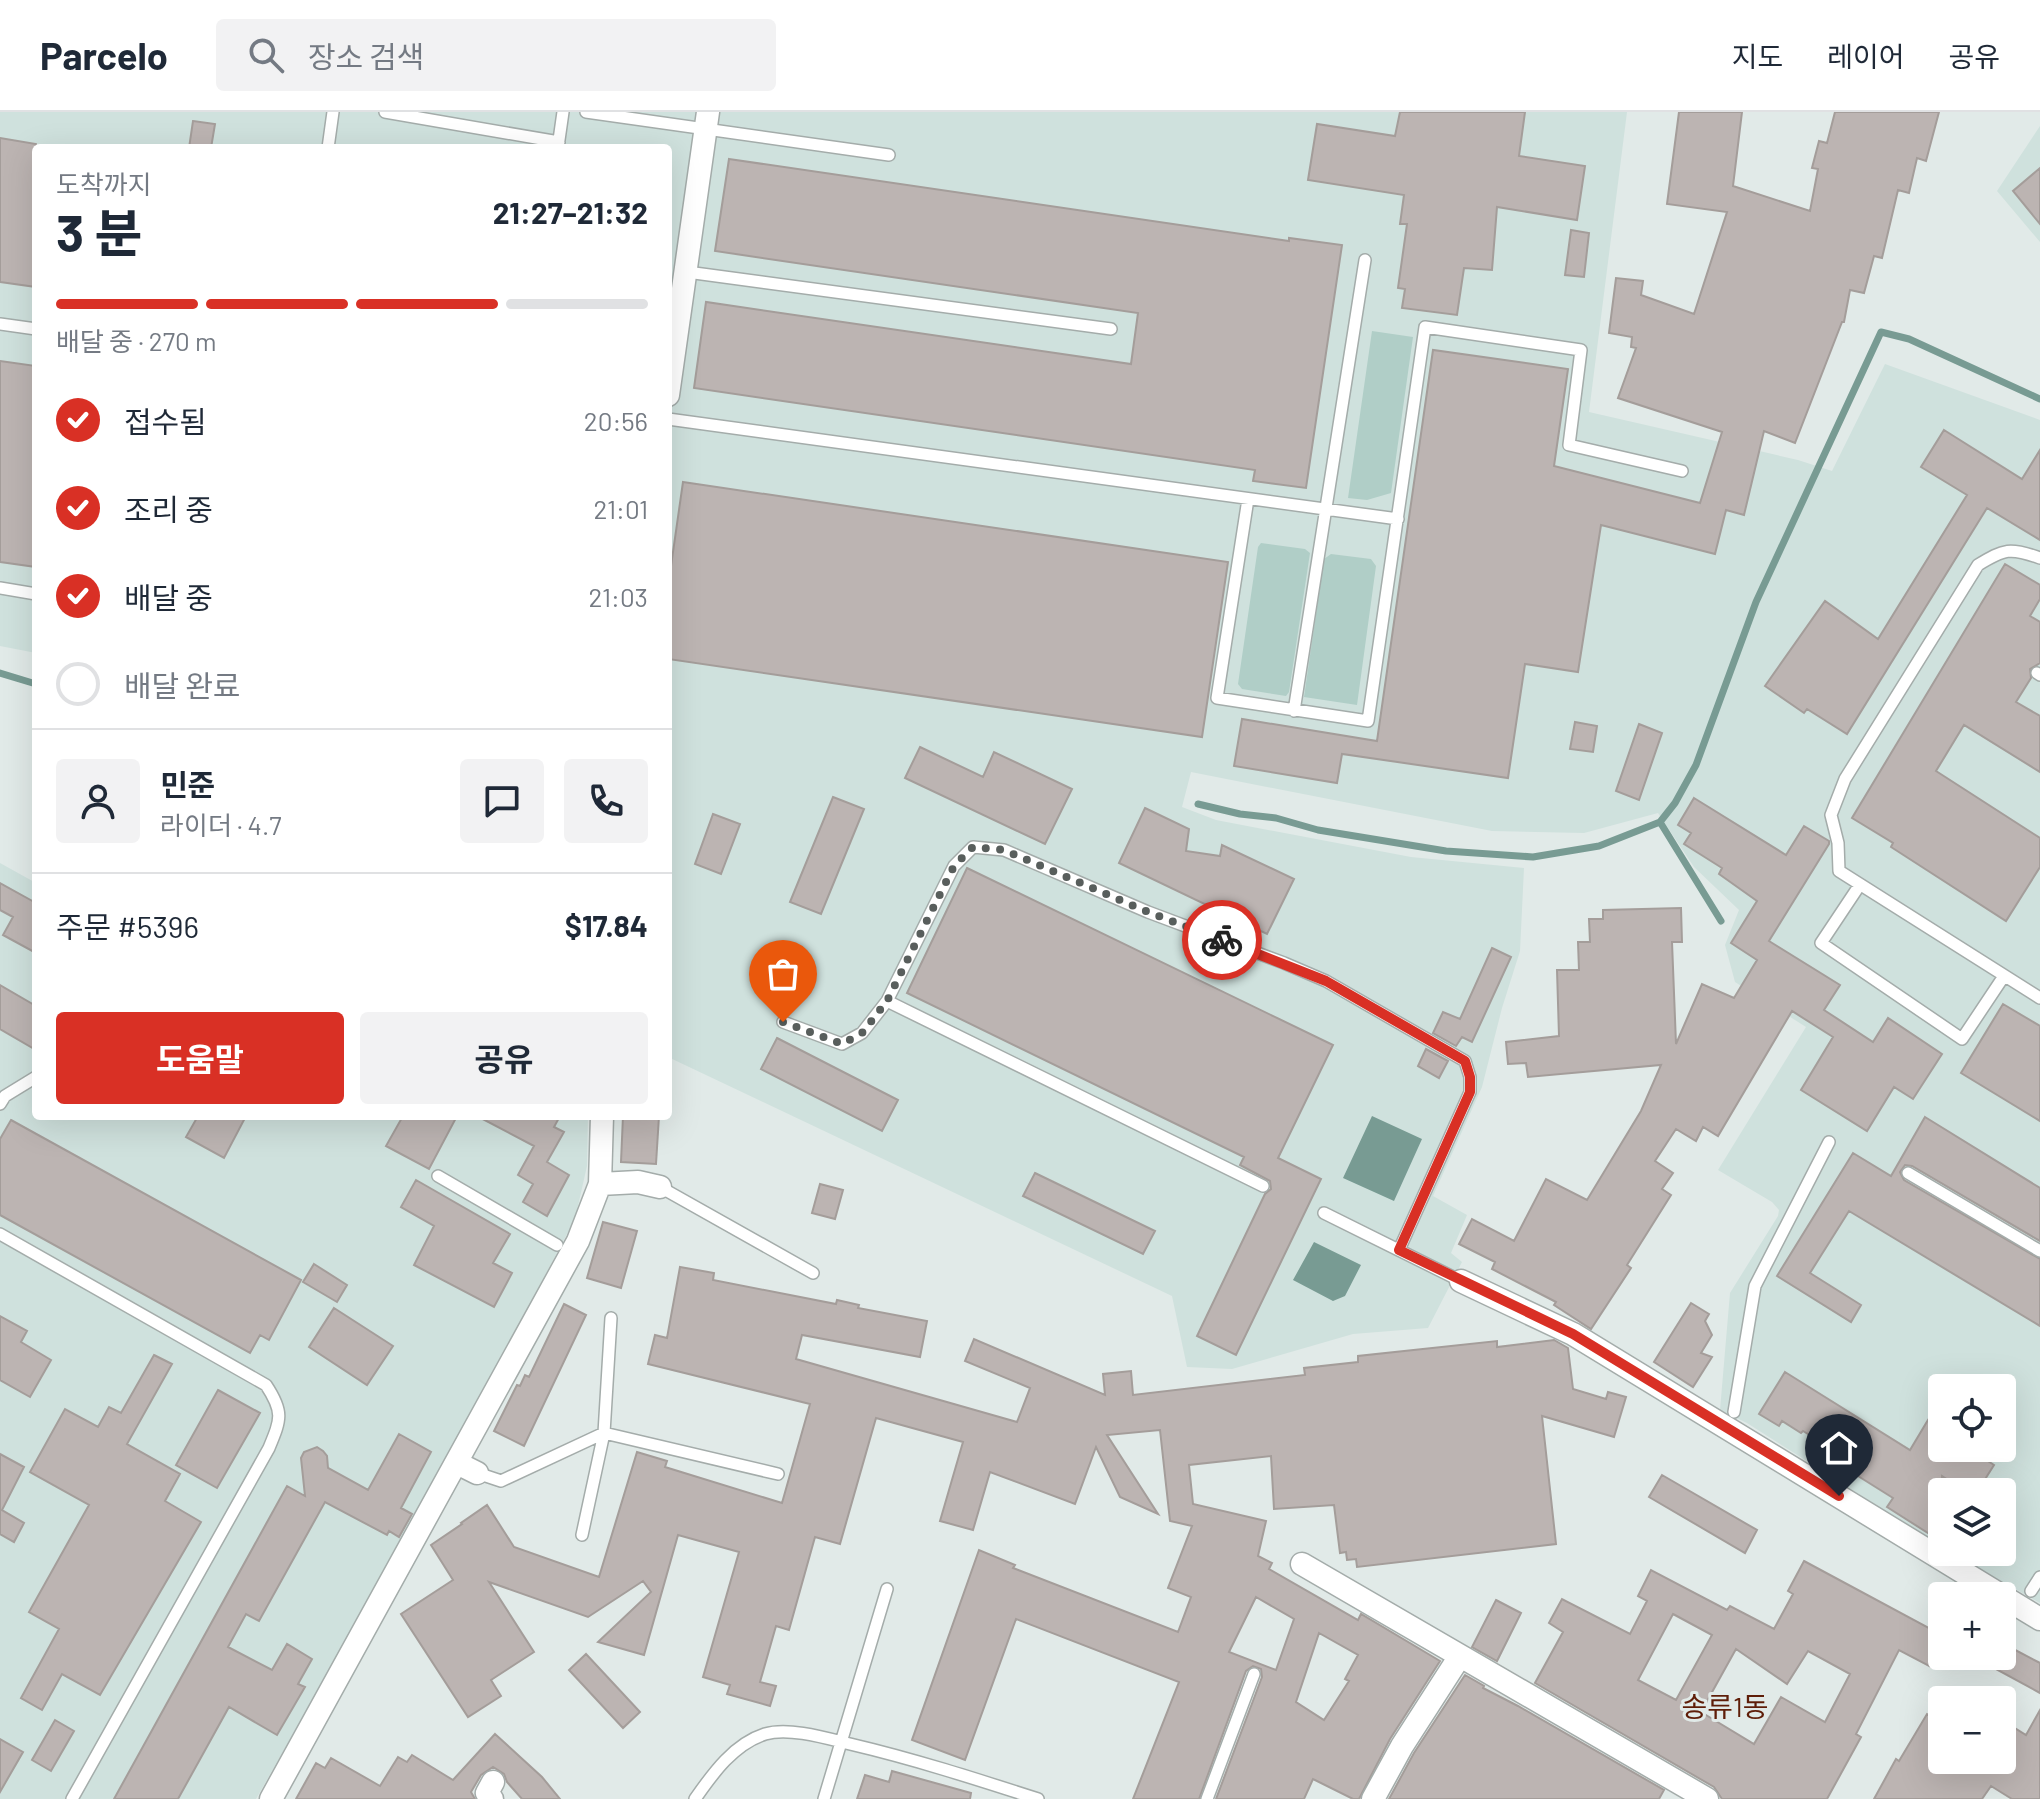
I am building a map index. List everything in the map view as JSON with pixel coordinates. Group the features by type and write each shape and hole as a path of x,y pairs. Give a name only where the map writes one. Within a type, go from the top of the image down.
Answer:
{"street":[{"path":"672,369 707,121"},
{"path":"271,1799 467,1468 564,1249 600,1184 602,1120"},
{"path":"600,1184 638,1182 660,1187"},
{"path":"1461,1281 1573,1334 1733,1421 2023,1598"},
{"path":"1302,1564 1702,1798"},
{"path":"1373,1799 1402,1746 1460,1656"}],"lane":[{"path":"329,144 333,112"},
{"path":"385,112 553,144"},
{"path":"558,144 563,112"},
{"path":"586,112 707,121 889,155"},
{"path":"1294,711 1365,260"},
{"path":"687,272 1111,329"},
{"path":"0,324 32,328"},
{"path":"1248,499 1217,698 1368,721 1425,327 1581,350 1569,445 1682,471"},
{"path":"672,420 1398,519"},
{"path":"2040,558 2003,549 1978,565 1845,779 1831,815 1838,843 1839,871 2040,998"},
{"path":"0,588 32,593"},
{"path":"783,1022 842,1044 862,1033 887,1001 954,866 973,847 1004,850 1148,912 1326,981 1465,1061 1470,1092 1399,1250"},
{"path":"1859,886 1821,943 1962,1039 2004,976"},
{"path":"887,1001 1263,1186"},
{"path":"0,1104 5,1096 32,1079"},
{"path":"1733,1421 1755,1286 1829,1142"},
{"path":"1908,1173 2040,1251"},
{"path":"438,1176 564,1249"},
{"path":"660,1187 813,1273"},
{"path":"1324,1213 1461,1281"},
{"path":"0,1234 266,1385 277,1402 280,1421 269,1448 72,1799"},
{"path":"582,1535 604,1433 611,1318"},
{"path":"467,1468 501,1481 604,1433 778,1474"},
{"path":"824,1799 887,1589"},
{"path":"1207,1799 1254,1674"},
{"path":"695,1799 708,1779 743,1743 769,1733 810,1734 841,1741 904,1757 1003,1794 1038,1799"}],"shaded area":[{"path":"0,112 1627,112 1589,412 1798,460 1832,471 1885,364 2040,420 2040,1603 2016,1589 2016,1582 2003,1582 1975,1566 2016,1566 2016,1478 1928,1478 1928,1538 1747,1423 1720,1410 1730,1293 1779,1210 1772,1202 1718,1170 1806,1027 1735,982 1725,945 1739,910 1694,867 1658,813 1584,833 1492,831 1191,772 1182,807 1216,820 1411,857 1524,868 1520,951 1482,1087 1433,1196 1467,1215 1451,1253 1462,1262 1428,1328 1353,1334 1232,1369 1187,1367 1172,1296 672,1059 672,144 32,144 32,652 0,646"},
{"path":"2040,126 2040,242 1997,191"},
{"path":"1372,331 1413,337 1391,493 1367,500 1348,498"},
{"path":"1261,543 1305,549 1310,553 1286,696 1242,689 1238,684"},
{"path":"1331,554 1371,559 1376,566 1357,705 1304,697 1324,559"},
{"path":"0,863 32,881 32,1120 588,1120 587,1166 575,1219 416,1518 256,1799 0,1799"},
{"path":"1372,1116 1422,1139 1394,1201 1343,1178"},
{"path":"1314,1242 1361,1265 1345,1296 1333,1301 1293,1280"}],"building":[{"path":"1400,112 1525,112 1519,156 1585,166 1577,220 1497,207 1492,270 1464,268 1457,315 1402,308 1405,289 1398,288 1407,224 1400,224 1404,195 1308,180 1317,124 1395,136"},
{"path":"1679,112 1742,112 1733,186 1810,211 1818,169 1812,168 1819,141 1827,143 1835,112 1939,112 1926,161 1917,158 1909,193 1898,190 1882,258 1874,256 1864,293 1850,290 1844,322 1795,443 1764,431 1744,515 1726,510 1715,554 1601,525 1578,672 1525,664 1508,778 1342,754 1337,783 1234,766 1242,719 1377,741 1433,350 1568,369 1554,466 1700,503 1722,432 1618,398 1636,348 1631,347 1632,337 1609,333 1616,278 1643,281 1641,295 1694,314 1727,212 1667,204"},
{"path":"193,121 215,124 212,144 190,144"},
{"path":"0,138 36,144 32,144 32,286 0,282"},
{"path":"729,159 1289,241 1289,238 1342,245 1306,488 1253,481 1255,470 694,388 706,302 1131,364 1138,313 715,251"},
{"path":"2040,168 2040,224 2013,191"},
{"path":"1571,230 1589,233 1584,277 1565,275"},
{"path":"0,361 32,365 32,566 0,562"},
{"path":"1944,430 2022,479 2040,450 2040,540 1987,508 1847,734 1807,709 1804,713 1765,686 1825,601 1878,639 1967,495 1921,467"},
{"path":"683,482 1228,562 1202,737 672,660 672,559"},
{"path":"2005,564 2040,585 2040,599 2030,616 2040,622 2040,663 2030,669 2031,678 2016,702 2040,716 2040,772 1964,725 1936,771 2040,838 2040,867 2006,921 1891,847 1893,843 1852,818"},
{"path":"1575,722 1597,726 1593,752 1570,749"},
{"path":"1639,724 1662,733 1639,800 1616,791"},
{"path":"920,747 983,777 994,752 1072,789 1045,844 905,778"},
{"path":"833,797 864,809 821,914 790,902"},
{"path":"1694,798 1786,855 1804,826 1829,841 1769,941 1840,985 1824,1010 1873,1042 1888,1018 1942,1054 1913,1099 1894,1087 1867,1131 1801,1090 1833,1037 1792,1011 1718,1136 1703,1127 1696,1141 1676,1129 1655,1161 1673,1173 1662,1189 1671,1195 1627,1265 1631,1268 1591,1329 1554,1305 1556,1302 1492,1269 1495,1262 1459,1244 1472,1219 1514,1241 1546,1179 1587,1200 1641,1111 1661,1065 1528,1077 1526,1063 1508,1064 1506,1042 1559,1036 1557,970 1579,970 1578,942 1590,942 1589,919 1603,919 1603,910 1681,908 1682,942 1672,942 1676,1044 1702,984 1734,998 1757,960 1731,943 1757,901 1719,874 1722,868 1684,844 1691,833 1678,825"},
{"path":"1145,808 1189,829 1186,851 1220,856 1222,845 1294,879 1267,934 1119,863"},
{"path":"713,814 740,824 721,874 695,864"},
{"path":"967,868 1333,1045 1278,1158 1321,1179 1236,1355 1197,1336 1265,1194 1271,1189 1270,1181 1240,1165 1244,1157 907,993"},
{"path":"0,883 32,901 32,951 3,935 13,917 0,910"},
{"path":"1492,948 1511,957 1472,1042 1462,1037 1456,1046 1433,1033 1443,1012 1460,1019"},
{"path":"0,985 32,1004 32,1048 0,1029"},
{"path":"2003,1004 2040,1026 2040,1121 1961,1073"},
{"path":"777,1038 898,1100 882,1131 761,1069"},
{"path":"1426,1049 1448,1061 1439,1078 1418,1066"},
{"path":"1925,1117 2040,1188 2040,1241 1912,1166 1905,1165 1900,1172 1904,1180 2040,1259 2040,1326 1849,1211 1810,1273 1861,1305 1851,1322 1777,1276 1853,1153 1891,1176"},
{"path":"11,1120 301,1280 269,1340 260,1335 250,1353 0,1215 0,1139"},
{"path":"196,1120 244,1120 224,1158 186,1137"},
{"path":"401,1120 455,1120 429,1169 386,1146"},
{"path":"485,1120 558,1120 554,1127 564,1132 547,1162 569,1175 547,1216 523,1202 533,1184 518,1175 534,1146"},
{"path":"623,1120 659,1120 656,1164 621,1162"},
{"path":"1035,1173 1155,1231 1143,1254 1023,1196"},
{"path":"416,1180 510,1234 493,1263 512,1273 494,1307 414,1265 434,1226 401,1207"},
{"path":"820,1184 843,1190 835,1219 812,1213"},
{"path":"603,1222 637,1231 621,1288 587,1278"},
{"path":"314,1264 347,1285 337,1302 303,1282"},
{"path":"680,1267 714,1273 713,1280 836,1304 837,1300 859,1305 858,1308 927,1321 920,1357 802,1335 796,1359 1017,1422 1030,1388 965,1361 974,1339 1105,1395 1103,1374 1131,1371 1133,1395 1305,1375 1304,1368 1358,1362 1358,1356 1497,1341 1497,1347 1554,1340 1568,1348 1573,1389 1606,1399 1608,1392 1626,1397 1614,1437 1542,1416 1556,1544 1357,1567 1356,1559 1347,1560 1346,1552 1340,1553 1334,1505 1274,1509 1271,1456 1189,1465 1193,1504 1266,1521 1258,1556 1272,1563 1269,1569 1358,1620 1361,1614 1440,1661 1390,1739 1359,1799 1313,1779 1304,1799 1216,1799 1262,1677 1261,1669 1253,1666 1246,1671 1199,1799 1133,1799 1179,1682 1016,1619 965,1760 912,1740 979,1550 1015,1565 1013,1568 1178,1632 1191,1597 1168,1588 1192,1526 1170,1521 1160,1430 1107,1435 1158,1514 1120,1497 1096,1447 1075,1504 990,1472 973,1530 940,1521 963,1442 876,1418 840,1544 815,1537 789,1630 776,1626 760,1682 776,1686 770,1706 727,1694 730,1685 703,1677 739,1552 678,1535 644,1655 598,1642 651,1592 643,1581 588,1617 489,1582 534,1652 491,1680 501,1696 468,1717 401,1614 453,1580 431,1545 487,1505 514,1547 599,1577 637,1452 667,1461 665,1467 782,1503 810,1404 648,1364 655,1335 667,1338","holes":["1256,1597 1294,1619 1276,1670 1229,1652","1319,1633 1358,1655 1345,1679 1349,1681 1324,1720 1296,1702"]},
{"path":"1691,1303 1709,1314 1705,1321 1712,1335 1701,1353 1712,1357 1693,1387 1654,1362"},
{"path":"564,1304 586,1315 524,1446 494,1431 517,1385 520,1386 525,1375 529,1377"},
{"path":"334,1308 393,1346 367,1385 309,1347"},
{"path":"0,1316 27,1331 21,1342 51,1360 30,1397 0,1380"},
{"path":"154,1355 172,1364 127,1444 180,1474 165,1501 201,1522 100,1695 62,1674 42,1710 21,1698 59,1629 29,1612 89,1505 30,1472 65,1409 98,1427 109,1407 121,1413"},
{"path":"1785,1372 1910,1450 1928,1420 1928,1462 1989,1462 1994,1465 1986,1478 1928,1478 1928,1533 1887,1507 1893,1498 1850,1471 1855,1463 1803,1431 1801,1433 1782,1421 1779,1426 1759,1414"},
{"path":"218,1390 260,1413 217,1488 176,1465"},
{"path":"399,1434 431,1452 401,1508 412,1514 399,1537 389,1531 387,1535 325,1502 259,1621 246,1614 228,1647 272,1670 287,1644 312,1659 298,1684 305,1687 277,1735 229,1707 178,1799 114,1799 287,1486 305,1496 301,1458 304,1452 317,1447 327,1456 328,1468 368,1490"},
{"path":"0,1454 24,1467 2,1510 24,1523 14,1542 0,1534"},
{"path":"1662,1475 1757,1530 1745,1553 1649,1497"},
{"path":"1804,1561 1928,1627 1928,1665 1899,1650 1856,1734 1861,1737 1827,1799 1722,1799 1714,1787 1535,1683 1563,1632 1549,1623 1562,1599 1630,1634 1647,1601 1638,1596 1651,1570 1727,1610 1730,1606 1774,1629 1793,1594 1788,1591","holes":["1673,1614 1712,1635 1676,1700 1638,1680","1736,1649 1787,1684 1808,1651 1850,1674 1825,1722 1781,1697 1754,1744 1701,1712"]},
{"path":"1496,1600 1521,1613 1497,1661 1472,1647"},
{"path":"2016,1650 2040,1663 2040,1693 1998,1670 2016,1670"},
{"path":"586,1654 640,1712 623,1728 569,1670"},
{"path":"1465,1675 1664,1790 1659,1799 1389,1799 1414,1753"},
{"path":"2040,1710 2040,1799 2012,1799 1991,1786 1982,1799 1874,1799 1896,1759 1899,1761 1927,1714 1928,1774 2016,1774 2016,1729 2026,1735"},
{"path":"55,1720 74,1731 51,1771 32,1760"},
{"path":"495,1734 542,1777 560,1799 522,1799 504,1774 493,1767 481,1775 471,1792 475,1799 296,1799 316,1763 325,1768 331,1758 380,1786 398,1757 407,1762 412,1755 453,1780"},
{"path":"0,1739 23,1752 0,1792"},
{"path":"892,1771 971,1793 970,1799 857,1799 865,1775 889,1782"}],"waterway":[{"path":"1198,804 1240,814 1276,818 1318,830 1446,851 1533,857 1599,846 1660,822 1675,803 1696,765 1756,602 1881,332 1909,339 2040,399"},
{"path":"0,673 32,683"},
{"path":"1660,822 1721,921"}],"way so far":[{"path":"783,1022 842,1044 862,1033 887,1001 954,866 973,847 1004,850 1222,940"}],"district":[{"name":"송류1동","path":"1725,1707"}],"route":[{"path":"1222,940 1326,981 1465,1061 1470,1092 1399,1250 1573,1334 1839,1496"}]}
